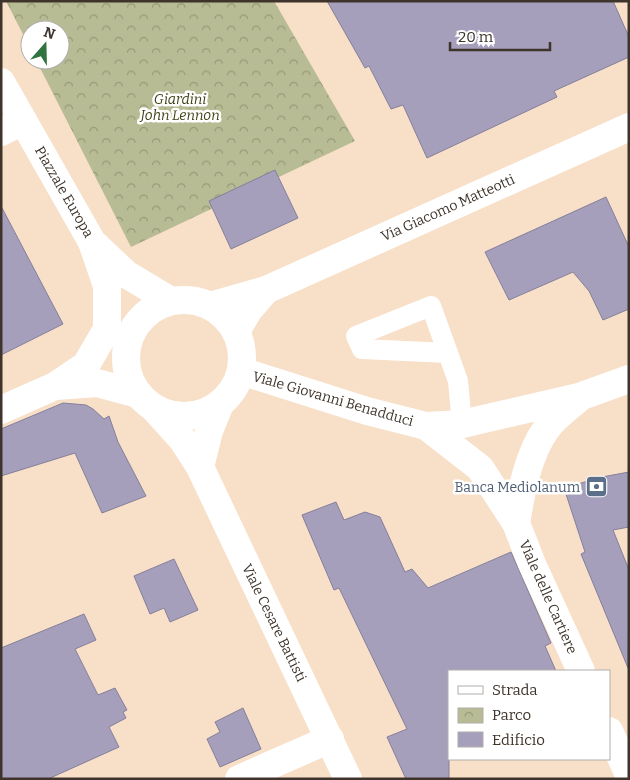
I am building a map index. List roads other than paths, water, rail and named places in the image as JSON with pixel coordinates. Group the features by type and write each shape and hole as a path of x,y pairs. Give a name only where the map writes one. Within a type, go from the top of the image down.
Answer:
{"street":[{"name":"Piazzale Europa","path":"1,82 12,127 92,242 126,274 171,301"},
{"name":"Via Giacomo Matteotti","path":"210,306 266,290 629,127"},
{"path":"1,410 55,386 86,365 107,329 107,286 92,242"},
{"name":"Via Giacomo Matteotti","path":"236,331 248,311 266,290"},
{"path":"55,386 97,383 146,401 169,414 187,416 205,413 220,404 230,394 238,382 241,371 242,348 236,331 226,317 210,306 190,300 171,301 153,308 138,322 129,339 126,358 127,368 129,377 146,401"},
{"name":"Viale Giovanni Benadduci","path":"241,371 367,411 426,426 462,424 579,398 629,379"},
{"name":"Viale delle Cartiere","path":"516,523 521,491 531,458 547,428 579,398"},
{"name":"Viale Cesare Battisti","path":"146,401 182,439 200,467 348,779"},
{"path":"200,467 209,431 220,404"},
{"name":"Viale delle Cartiere","path":"426,426 480,468 516,523 581,670"},
{"path":"610,733 629,775"},
{"path":"239,779 330,739"}],"lane":[{"path":"448,353 458,380 462,424"}],"place":[{"name":"Banca Mediolanum","path":"596,487"}],"park label":[{"name":"Giardini John Lennon","path":"180,108"}]}
